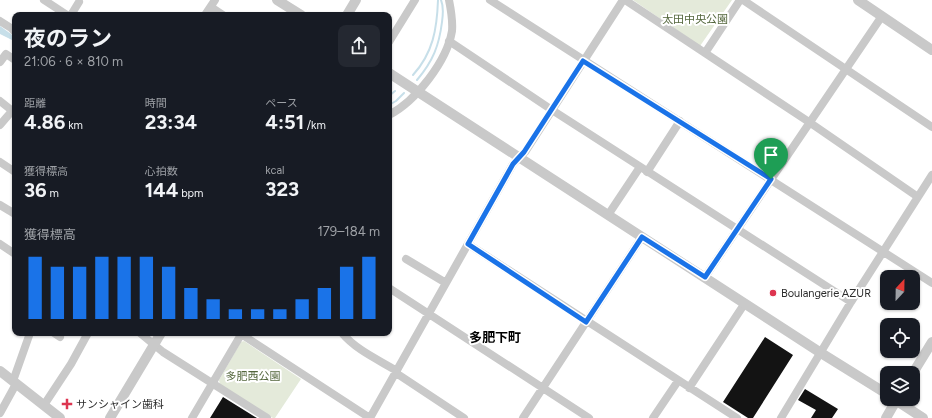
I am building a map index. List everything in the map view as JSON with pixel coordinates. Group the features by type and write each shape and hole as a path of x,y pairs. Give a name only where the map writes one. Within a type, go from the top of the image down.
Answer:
{"street":[{"path":"44,0 62,12"},
{"path":"277,0 296,12"},
{"path":"350,12 356,0"},
{"path":"392,37 415,0"},
{"path":"392,113 409,100 438,67 452,30 449,0"},
{"path":"490,0 583,61 680,121 932,283"},
{"path":"245,336 370,418 513,164 524,152 624,0 809,122 918,197"},
{"path":"705,53 742,0 846,68 932,127"},
{"path":"858,0 932,50"},
{"path":"73,12 79,2"},
{"path":"207,12 213,3 220,12"},
{"path":"705,277 882,16"},
{"path":"0,21 12,29"},
{"path":"449,41 552,110 851,302"},
{"path":"0,62 6,54 12,58"},
{"path":"392,75 880,390"},
{"path":"0,101 12,110"},
{"path":"0,125 12,114"},
{"path":"608,215 680,121"},
{"path":"0,162 12,170"},
{"path":"781,418 851,302 932,175"},
{"path":"0,205 12,212"},
{"path":"523,418 642,237"},
{"path":"0,244 12,252"},
{"path":"468,244 586,322 737,418"},
{"path":"406,259 446,283"},
{"path":"392,290 589,418"},
{"path":"689,388 745,303"},
{"path":"0,413 15,383 29,336"},
{"path":"44,405 71,364 86,336"},
{"path":"144,336 163,352 267,418"},
{"path":"110,418 159,336"},
{"path":"192,418 241,336"},
{"path":"345,336 359,348 464,418"},
{"path":"917,366 932,342"},
{"path":"0,372 60,418"},
{"path":"653,418 678,381"},
{"path":"886,418 892,406"},
{"path":"906,406 923,418"}],"green space":[{"name":"太田中央公園","path":"633,0 732,0 700,46"},
{"name":"多肥西公園","path":"244,341 301,379 275,418 220,385 219,380 241,342"}],"water":[{"path":"0,26 11,34 12,40 0,34"}],"building":[{"path":"765,337 793,355 753,418 748,418 723,402"},
{"path":"805,389 838,409 832,418 811,418 816,410 798,400"},
{"path":"223,397 257,418 210,418"}],"waterway":[{"path":"413,75 420,67 433,40 438,0"},
{"path":"417,80 431,60 437,46 443,17 441,0"},
{"path":"392,103 404,93"}],"place":[{"name":"Boulangerie AZUR","path":"773,293"},
{"name":"サンシャイン歯科","path":"67,404"}],"district":[{"name":"多肥下町","path":"495,337"}],"route":[{"path":"583,61 771,179 705,277 642,237 586,322 468,244 513,164 524,152 583,61"}]}
